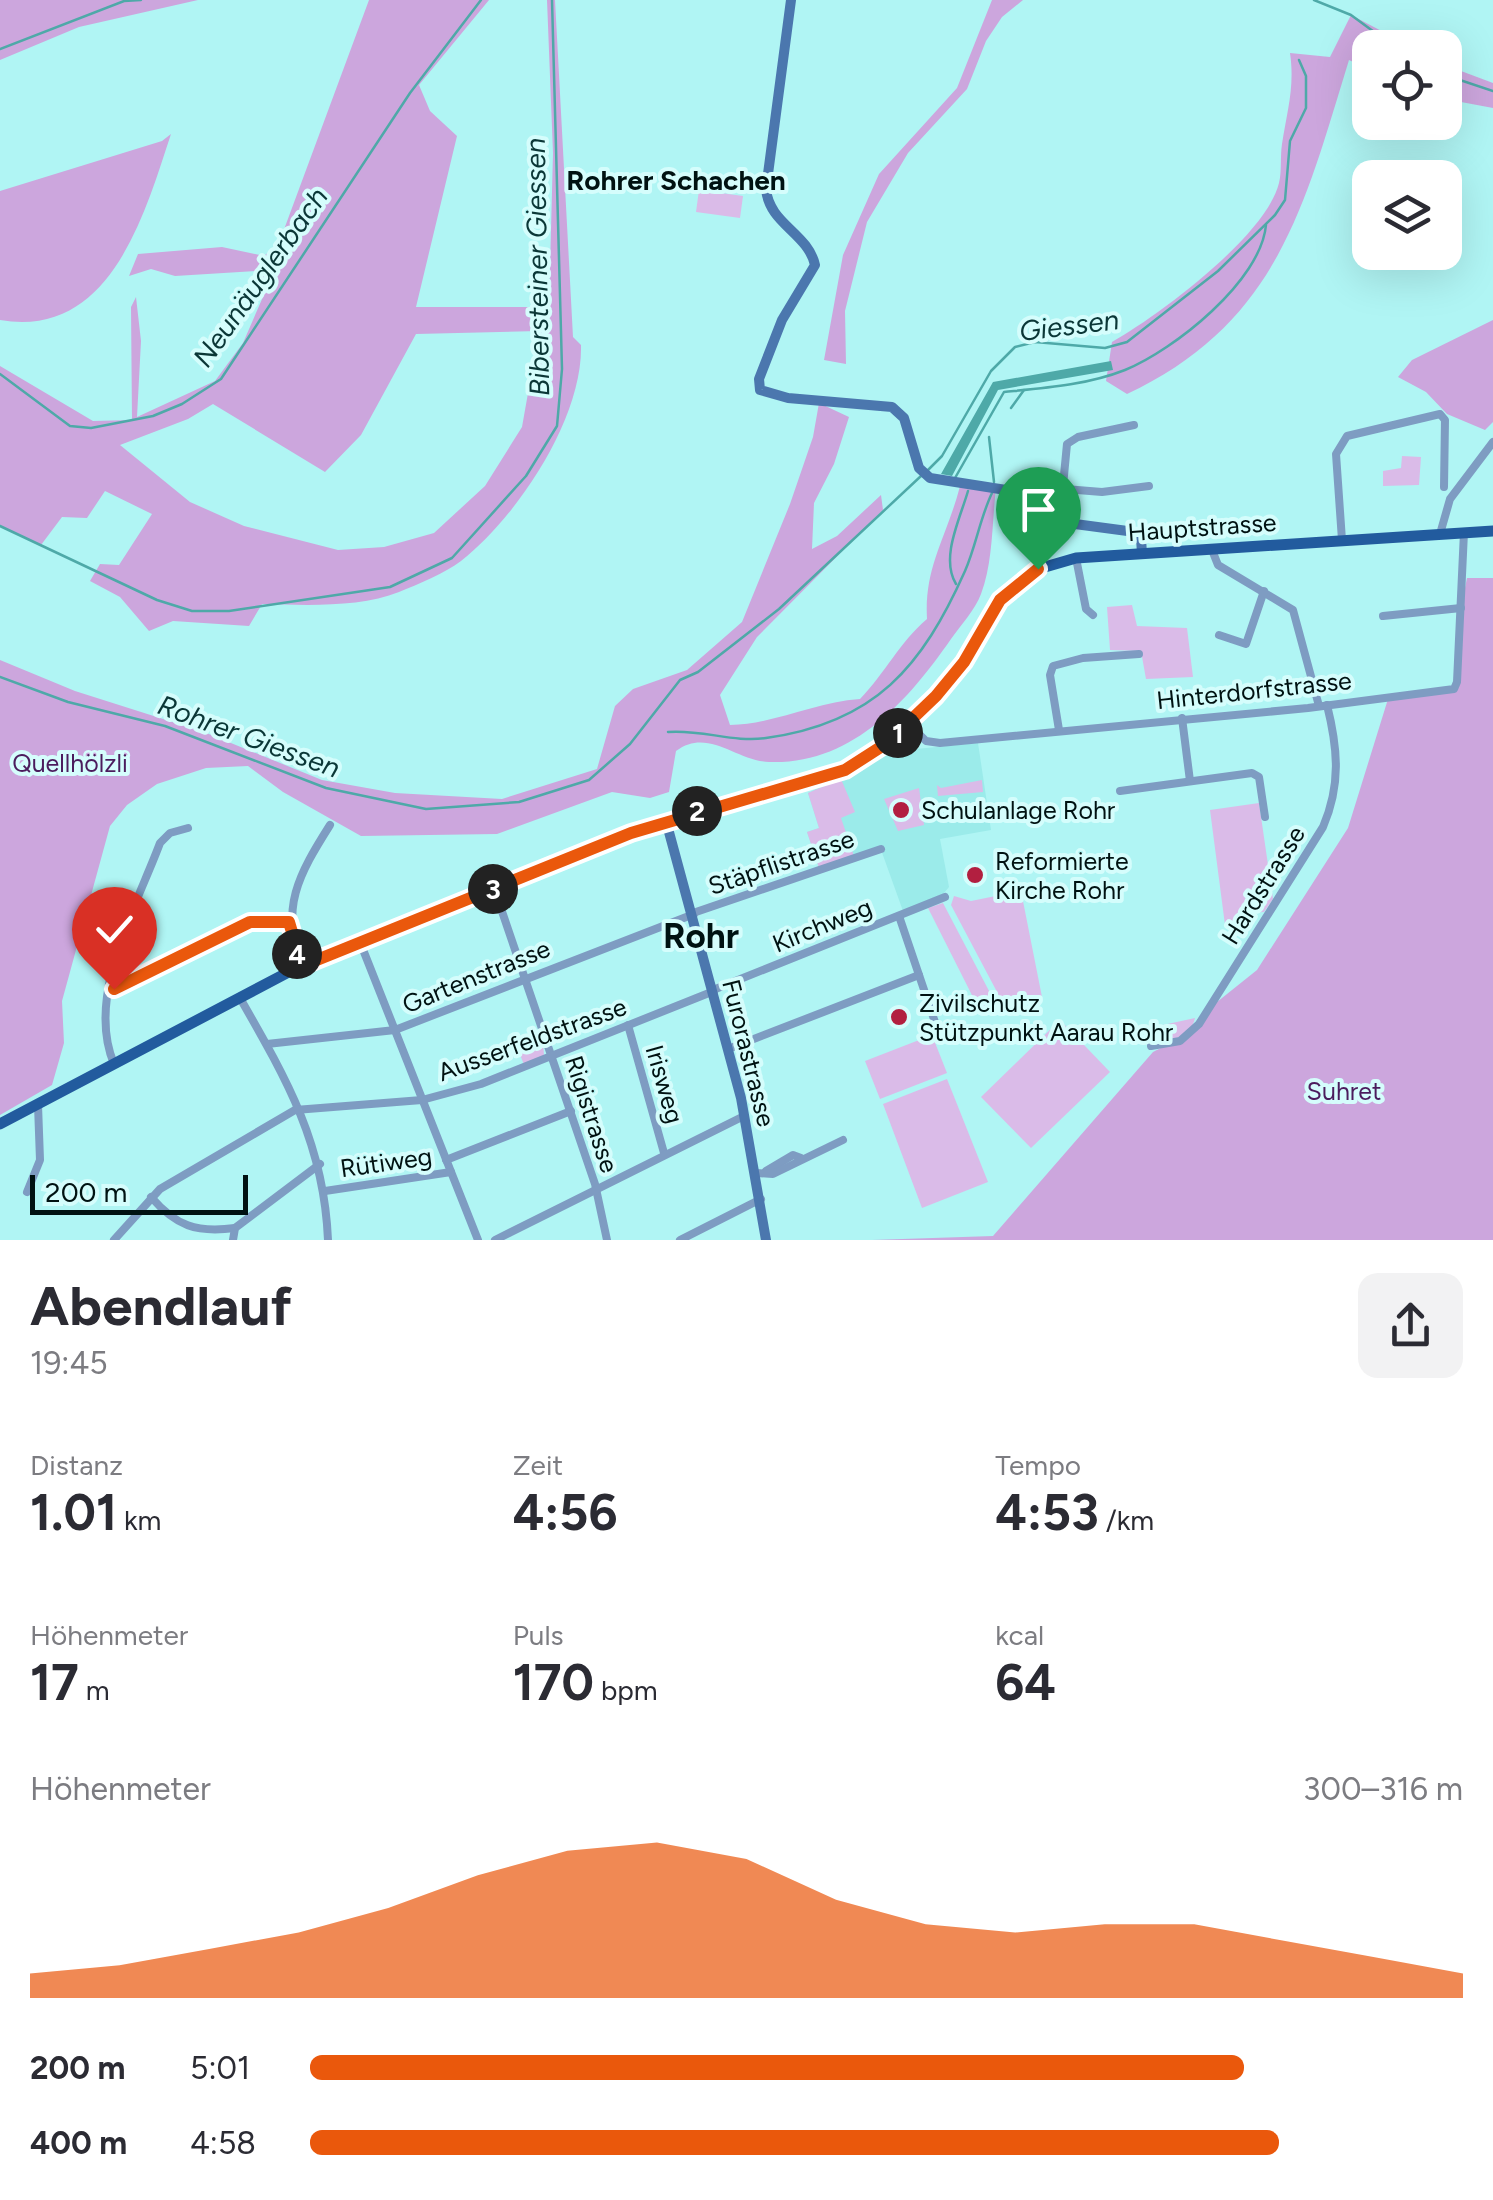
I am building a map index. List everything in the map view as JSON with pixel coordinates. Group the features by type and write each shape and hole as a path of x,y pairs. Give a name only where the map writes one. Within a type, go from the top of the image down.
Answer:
{"main road":[{"name":"Hauptstrasse","path":"0,1124 302,966 666,820 826,778 865,758 909,724 964,662 1013,586 1038,569 1076,558 1493,531"}],"street":[{"path":"791,0 766,189 772,213 808,246 816,265 782,320 759,380 760,390 788,398 892,407 908,424 924,475 1006,490 1060,517 1098,530 1134,532 1141,538 1142,554"},
{"path":"1342,540 1336,454 1348,436 1440,414 1445,420 1444,487"},
{"path":"1060,517 1070,441 1134,425"},
{"path":"1440,534 1450,499 1493,442"},
{"path":"1066,489 1102,492 1150,486"},
{"name":"Hinterdorfstrasse","path":"909,724 926,741 940,743 1323,706 1454,689 1464,532"},
{"name":"Hardstrasse","path":"1151,1046 1180,1041 1199,1024 1323,827 1335,796 1338,760 1293,610 1218,564 1212,550"},
{"path":"1076,558 1086,609 1093,616"},
{"path":"1219,636 1246,644 1264,592"},
{"path":"1382,616 1461,608"},
{"path":"1059,730 1050,675 1053,666 1083,658 1139,654"},
{"path":"1182,718 1190,781"},
{"path":"1120,791 1256,773 1265,817"},
{"name":"Furorastrasse","path":"666,820 761,1172 766,1240"},
{"path":"302,966 289,922 299,882 330,826"},
{"path":"114,1064 107,1017 110,989 160,843 166,836 188,828"},
{"name":"Stäpflistrasse","path":"694,914 881,850"},
{"name":"Rigistrasse","path":"494,888 596,1188 607,1240"},
{"name":"Kirchweg","path":"713,991 945,898"},
{"name":"Gartenstrasse","path":"267,1044 395,1030 694,914"},
{"path":"899,916 938,1031"},
{"path":"110,989 122,988 250,922 289,922"},
{"path":"360,942 478,1240"},
{"path":"728,1049 919,974"},
{"name":"Ausserfeldstrasse","path":"300,1108 422,1100 481,1084 713,991"},
{"path":"240,998 300,1108 320,1164 328,1240"},
{"name":"Irisweg","path":"628,1026 664,1153"},
{"path":"27,1192 40,1160 44,1102"},
{"path":"114,1240 151,1197 196,1166 300,1108"},
{"path":"446,1160 571,1111"},
{"path":"495,1240 744,1116"},
{"path":"761,1172 773,1174 797,1165 801,1158 843,1140"},
{"path":"151,1197 182,1226 201,1231 234,1228 320,1164"},
{"name":"Rütiweg","path":"325,1191 451,1172"},
{"path":"680,1240 761,1199"},
{"path":"233,1240 234,1228"}],"shaded area":[{"path":"699,190 743,196 740,218 696,212"},
{"path":"1111,361 1113,370 998,390 952,476 941,474 993,382"},
{"path":"1402,456 1421,457 1419,485 1383,486 1383,471 1401,468"},
{"path":"1132,605 1137,626 1187,628 1193,677 1146,679 1141,651 1110,650 1107,607"},
{"name":"Schulanlage Rohr","path":"904,738 916,749 978,743 991,830 940,839 949,887 943,894 903,911 880,847 819,868 807,832 819,828 808,793 867,764"},
{"path":"841,779 855,812 841,818 854,856 819,868 807,832 819,828 808,793"},
{"path":"982,780 983,792 938,796 937,785 941,788"},
{"path":"919,788 924,825 898,831 884,799"},
{"path":"1259,803 1273,899 1264,912 1250,913 1251,922 1225,925 1210,810"},
{"path":"1021,891 1042,997 1005,1007 951,905 954,896 971,901"},
{"path":"943,903 999,1010 982,1015 928,908"},
{"path":"1195,1018 1189,1031 1171,1040 1150,1042 1140,1030"},
{"path":"1060,1020 1110,1072 1031,1148 981,1097"},
{"path":"932,1035 947,1073 880,1099 865,1061"},
{"path":"543,1039 544,1056 524,1065 518,1049"},
{"path":"947,1079 988,1182 922,1208 883,1104"}],"green space":[{"path":"0,0 198,0 79,27 0,60"},
{"path":"369,0 489,0 419,85 430,111 457,136 416,307 549,307 553,153 547,0 555,0 573,337 581,345 571,403 559,434 525,492 483,542 461,561 384,597 350,603 262,604 249,626 173,621 149,631 120,597 90,581 100,564 119,565 152,514 105,491 87,518 62,517 41,545 0,526 0,366 93,421 132,420 131,307 136,297 141,341 137,417 215,381 243,343 269,283 256,271 175,276 151,269 129,276 138,254 222,247 264,256 279,243","holes":["539,331 522,427 485,486 434,533 384,547 338,550 244,526 190,502 120,445 188,419 213,404 325,472 361,435 416,334"]},
{"path":"992,0 1023,0 1002,17 986,41 967,89 908,153 867,222 845,311 846,364 824,360 843,255 879,174 957,88"},
{"path":"1351,15 1380,30 1352,30 1352,61 1349,60 1317,164 1278,255 1252,296 1219,332 1178,365 1127,394 1106,381 1112,342 1208,273 1254,227 1270,204 1280,178 1291,88 1290,53 1330,57"},
{"path":"1462,71 1493,83 1493,108 1462,102"},
{"path":"171,134 134,234 117,265 95,291 69,310 38,321 0,320 0,191 162,141"},
{"path":"1493,320 1493,422 1485,430 1447,414 1426,392 1398,377 1412,360"},
{"name":"Quellhölzli","path":"819,403 849,417 834,464 814,503 812,549 837,536 881,495 883,510 757,637 720,695 730,725 860,699 927,619 929,583 960,486 996,488 990,556 978,600 916,685 875,725 826,753 799,760 769,762 711,744 688,745 676,751 669,792 650,798 612,792 497,834 361,836 283,792 248,766 206,768 157,784 127,805 110,826 62,1001 64,1043 52,1085 0,1115 0,660 75,691 204,732 322,780 395,793 502,799 597,769 615,706 633,689 687,670 742,622 790,504 813,437"},
{"name":"Suhret","path":"1467,578 1493,578 1493,1240 872,1240 993,1236 1153,1052 1186,1035 1202,1014 1257,970 1348,828 1388,699 1458,687 1461,608"}],"waterway":[{"name":"Giessen","path":"0,49 124,1 141,0"},
{"name":"Neunäuglerbach","path":"0,374 70,426 91,428 153,416 182,404 221,379 410,93 481,0"},
{"name":"Bibersteiner Giessen","path":"0,526 157,600 192,611 229,611 390,587 452,558 526,476 557,426 562,369 552,0"},
{"name":"Giessen","path":"1314,0 1351,15 1371,30"},
{"name":"Giessen","path":"927,471 942,456 991,371 1015,347 1035,342 1105,348 1127,342 1218,271 1275,215 1285,200 1290,141 1306,108 1306,76 1299,60"},
{"name":"Giessen","path":"1462,81 1493,91"},
{"path":"955,478 1004,392 1096,379 1125,370 1167,347 1232,290 1261,246 1266,225"},
{"path":"1011,408 1024,390"},
{"path":"989,437 994,482"},
{"name":"Rohrer Giessen","path":"0,677 68,702 165,726 326,788 426,809 519,802 589,780 630,744 680,680 698,672 779,609 921,476"},
{"path":"956,584 951,551 968,491"},
{"path":"668,732 766,738 837,719 866,704 912,662 949,605 992,493"}],"place":[{"name":"Schulanlage Rohr","path":"901,810"},
{"name":"Reformierte Kirche Rohr","path":"975,875"},
{"name":"Zivilschutz Stützpunkt Aarau Rohr","path":"899,1017"}],"district":[{"name":"Rohrer Schachen","path":"676,180"},
{"name":"Rohr","path":"701,936"}],"route":[{"path":"114,989 261,919 289,922 302,966 666,820 814,783 839,773 909,724 964,662 1000,600 1038,569"}]}
